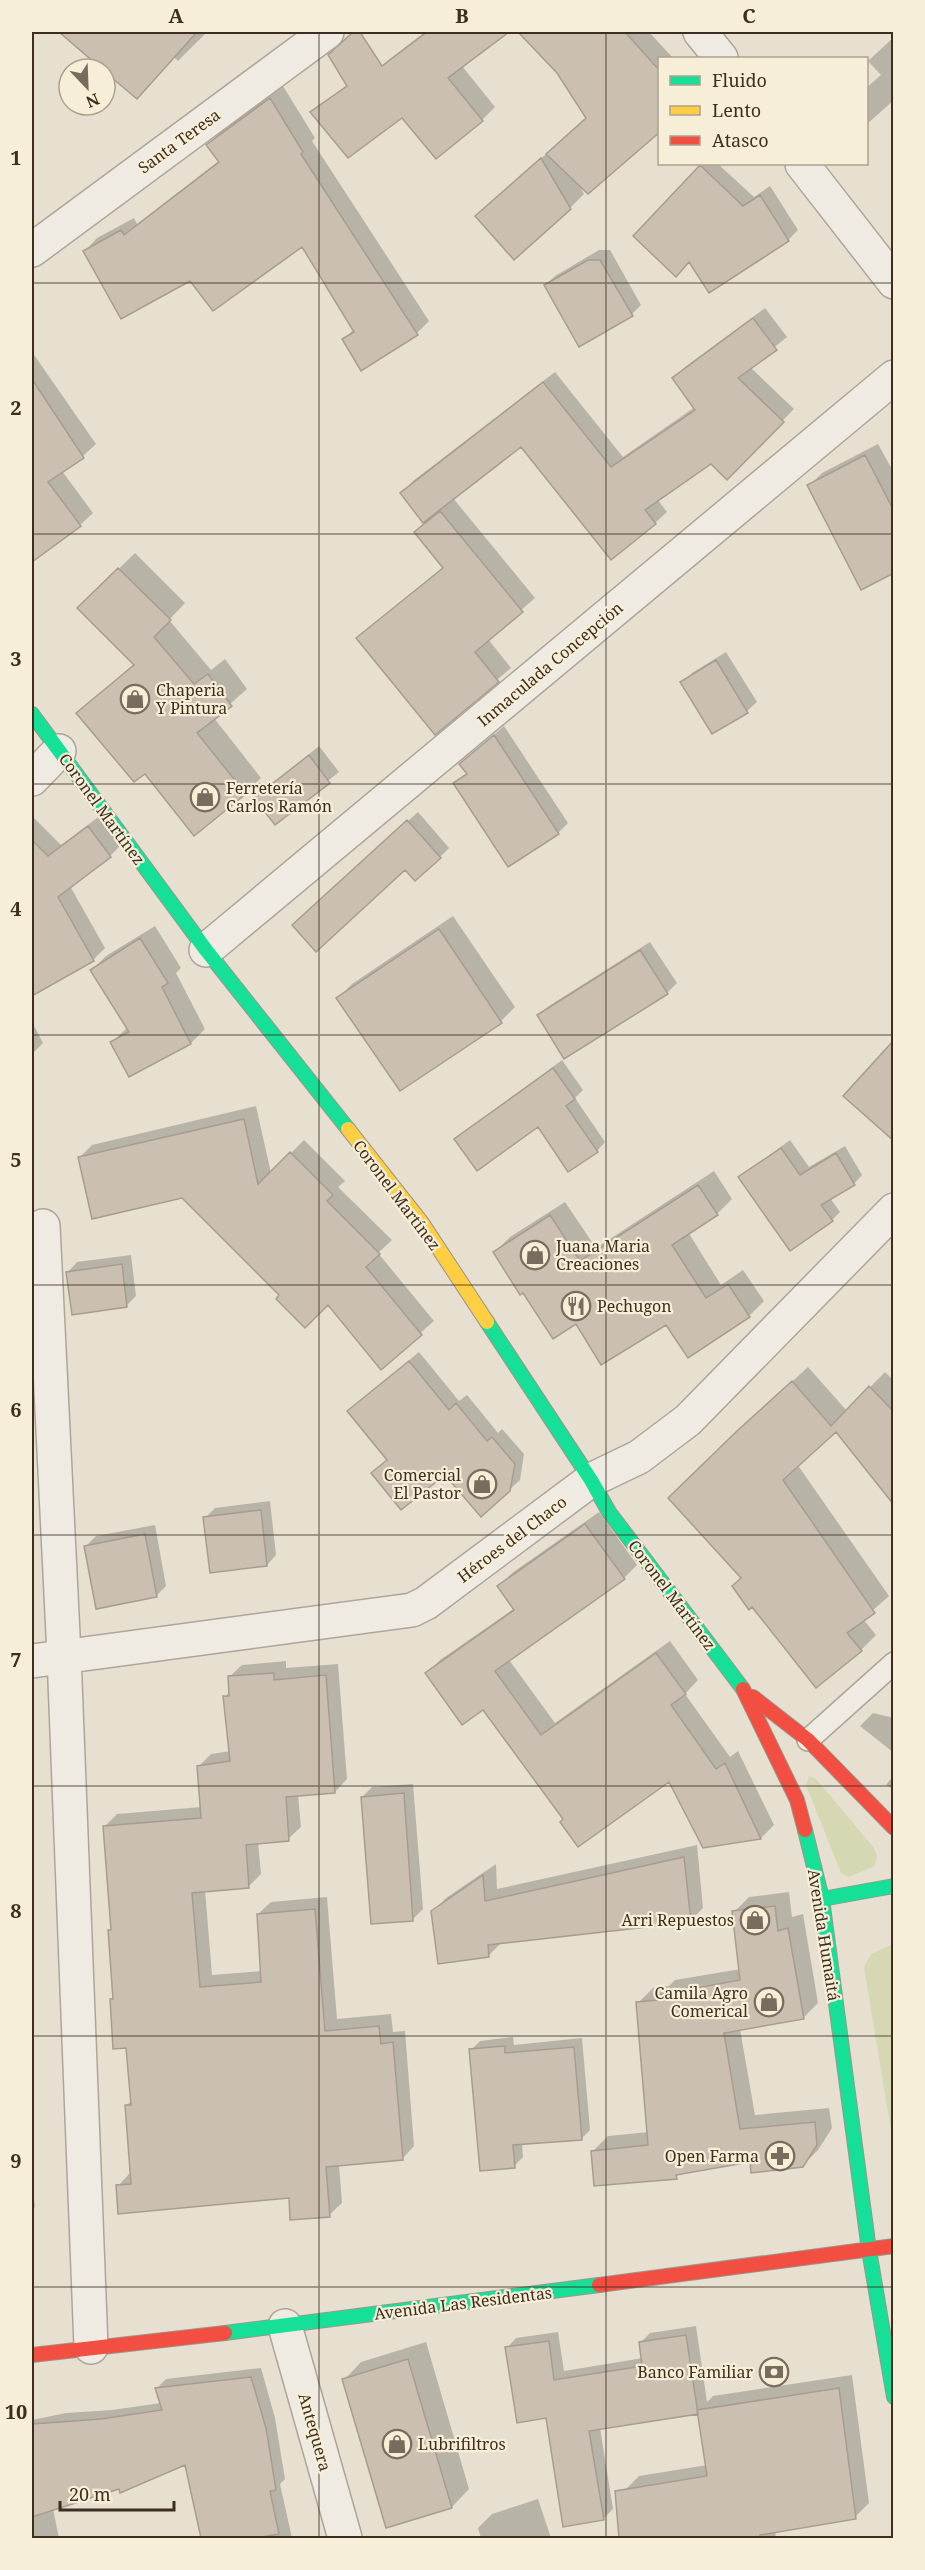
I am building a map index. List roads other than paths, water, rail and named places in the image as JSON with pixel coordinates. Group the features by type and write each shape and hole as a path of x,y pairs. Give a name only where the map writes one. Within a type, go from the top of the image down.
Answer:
{"main road":[{"name":"Coronel Martínez","path":"32,714 206,950 422,1223 591,1480 609,1512 743,1689"},
{"path":"743,1689 807,1740 894,1828"},
{"name":"Avenida Humaitá","path":"743,1689 797,1800 822,1899 869,2250 894,2397"},
{"path":"822,1899 894,1886"},
{"name":"Avenida Las Residentas","path":"32,2355 285,2326 894,2246"}],"street":[{"name":"Santa Teresa","path":"32,250 327,32"},
{"path":"700,32 720,57"},
{"path":"803,165 894,282"},
{"name":"Inmaculada Concepción","path":"206,950 894,377"},
{"path":"32,779 59,752"},
{"name":"Héroes del Chaco","path":"32,1661 412,1610 426,1603 591,1480 639,1457 688,1420 894,1210"},
{"path":"43,1226 64,1655 91,2347"},
{"name":"Antequera","path":"285,2326 345,2538"}],"lane":[{"path":"807,1740 894,1663"}],"place":[{"name":"Chaperia Y Pintura","path":"135,699"},
{"name":"Ferretería Carlos Ramón","path":"205,797"},
{"name":"Juana Maria Creaciones","path":"535,1255"},
{"name":"Pechugon","path":"576,1306"},
{"name":"Comercial El Pastor","path":"482,1484"},
{"name":"Arri Repuestos","path":"755,1920"},
{"name":"Camila Agro Comerical","path":"769,2002"},
{"name":"Open Farma","path":"780,2156"},
{"name":"Banco Familiar","path":"774,2372"},
{"name":"Lubrifiltros","path":"397,2444"}]}
